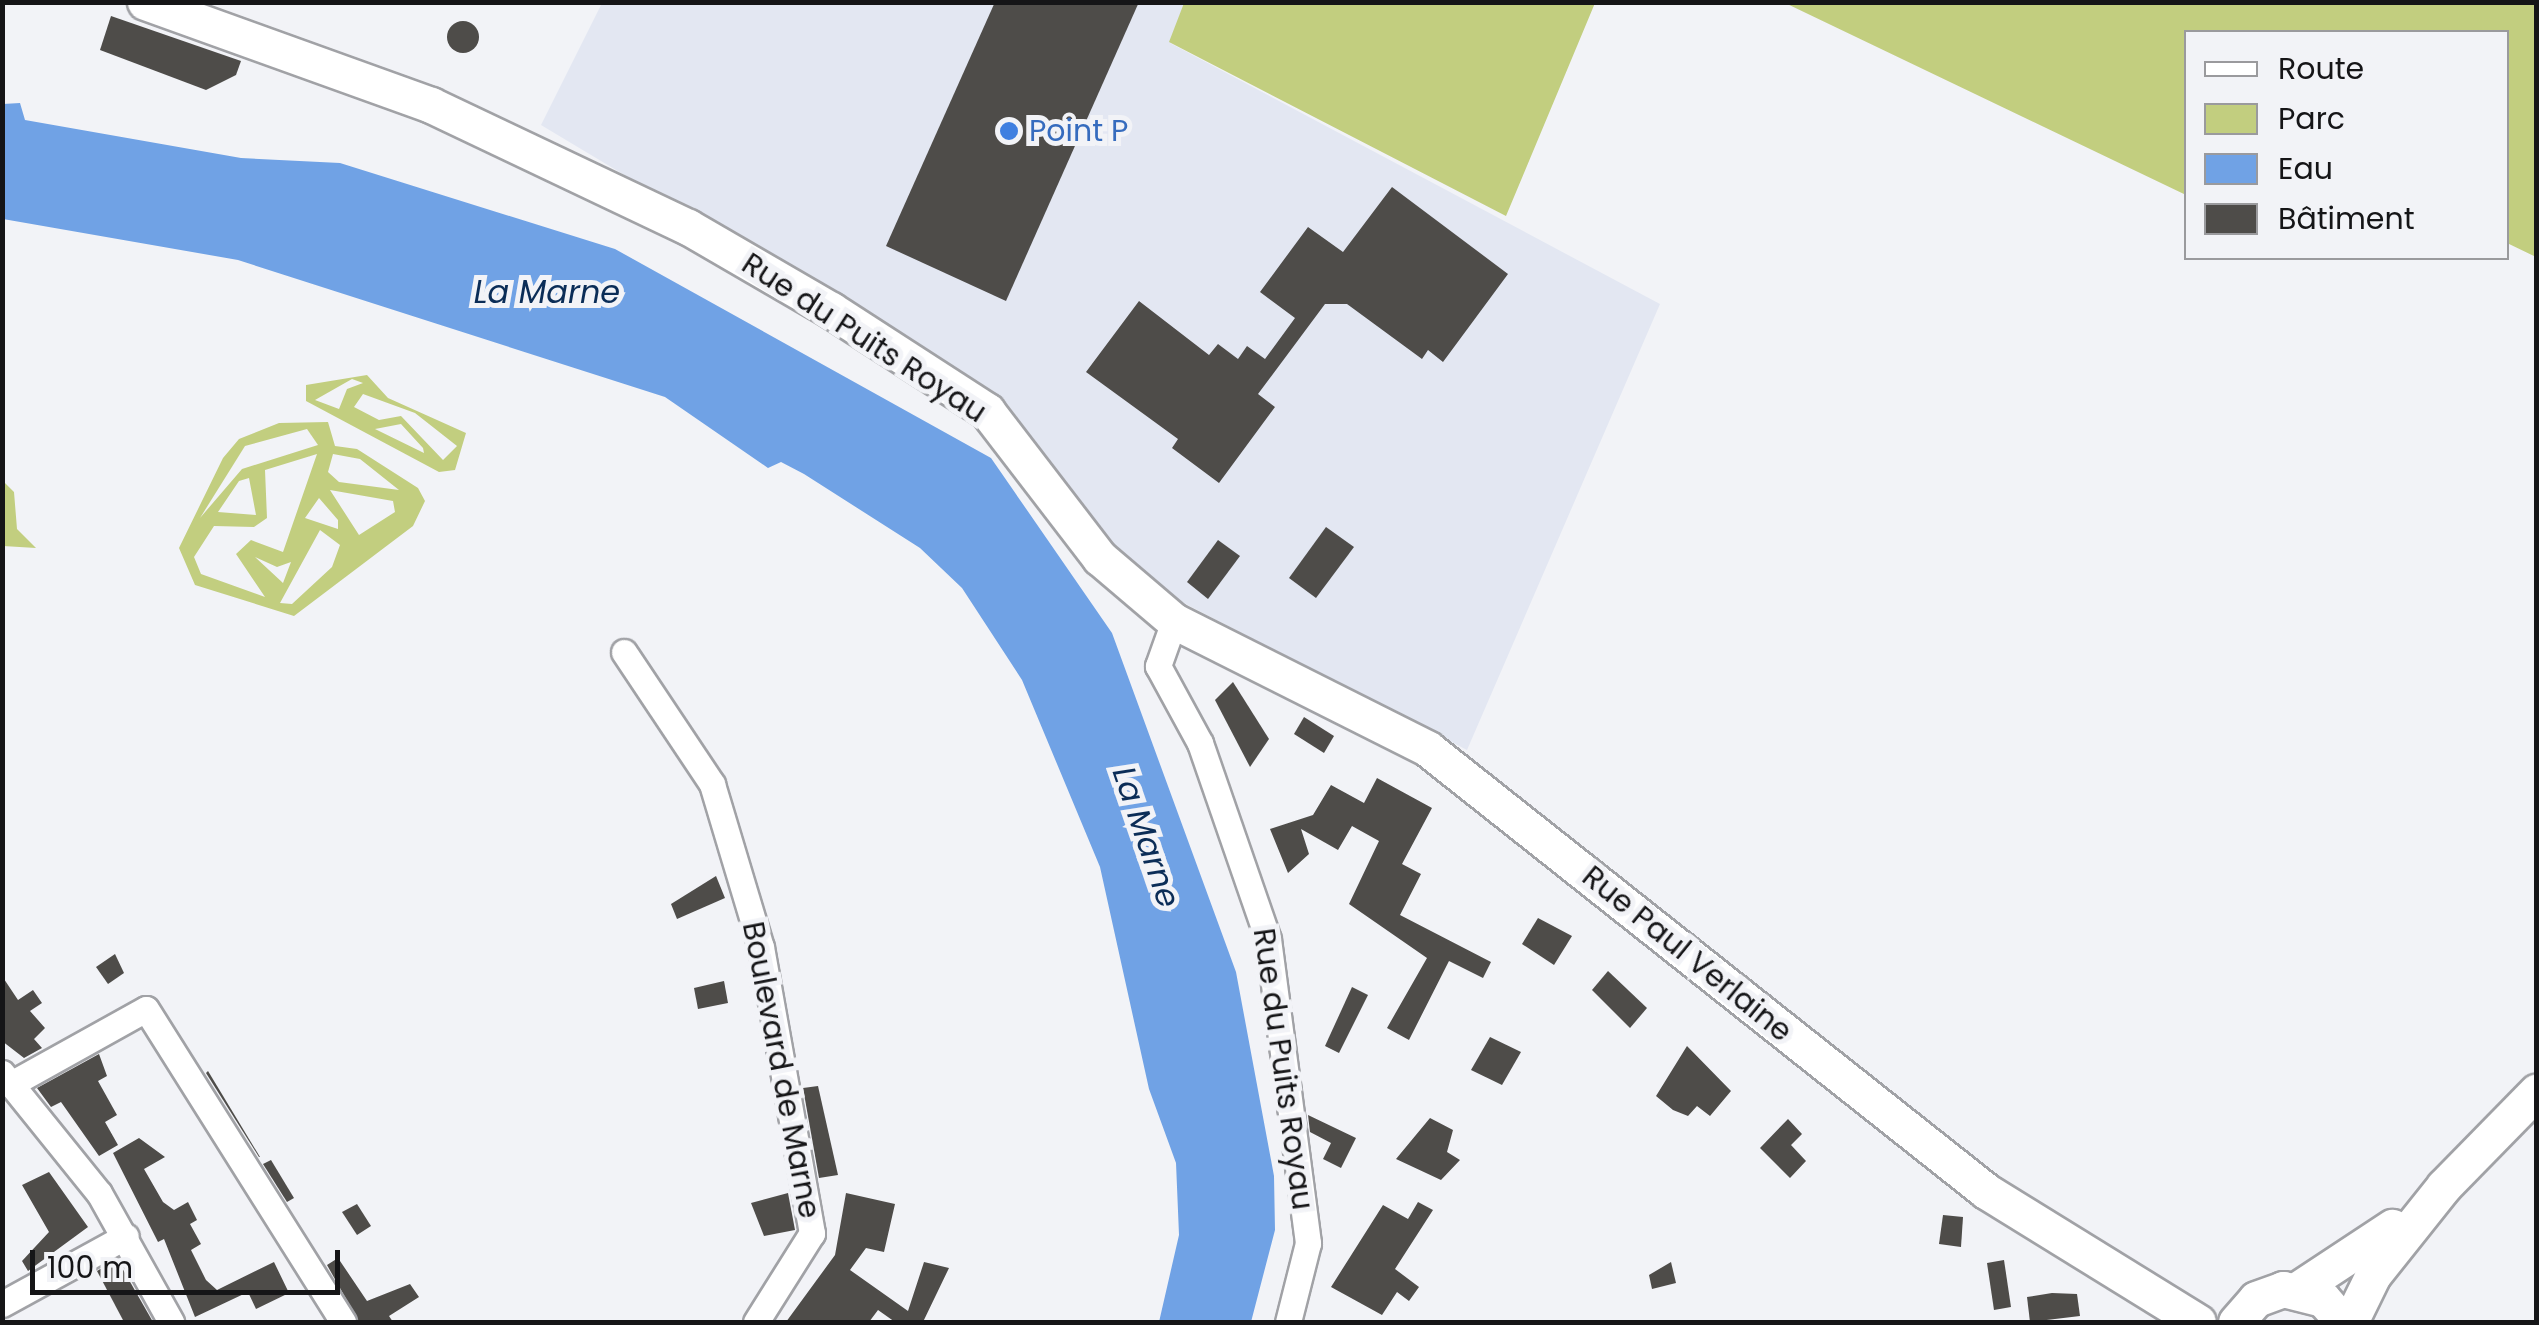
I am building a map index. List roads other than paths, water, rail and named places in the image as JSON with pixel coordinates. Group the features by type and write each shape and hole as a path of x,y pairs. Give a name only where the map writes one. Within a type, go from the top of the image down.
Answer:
{"street":[{"name":"Rue du Puits Royau","path":"145,2 431,104 688,227 830,310 987,411 1100,558 1174,621 1158,666 1218,787 1268,938 1308,1243 1288,1322"},
{"name":"Rue Paul Verlaine","path":"1174,621 1330,692 1428,750 1986,1191 2192,1317 2240,1315 2269,1292 2298,1289 2444,1186"},
{"name":"Boulevard de Marne","path":"624,652 712,784 761,947 812,1232 756,1322"},
{"path":"170,1322 126,1236 10,1091 146,1009 344,1322"},
{"path":"2298,1289 2346,1322 2373,1275 2444,1186 2536,1092"},
{"path":"2,1304 126,1236"}],"water":[{"name":"La Marne","path":"20,103 25,120 241,158 340,163 615,249 991,458 1112,633 1236,972 1274,1176 1275,1230 1251,1322 1159,1322 1179,1235 1176,1163 1149,1089 1100,867 1022,680 962,588 920,548 804,474 781,462 768,468 665,397 238,260 3,219 3,104"}],"place":[{"name":"Point P","path":"1009,131"}]}
